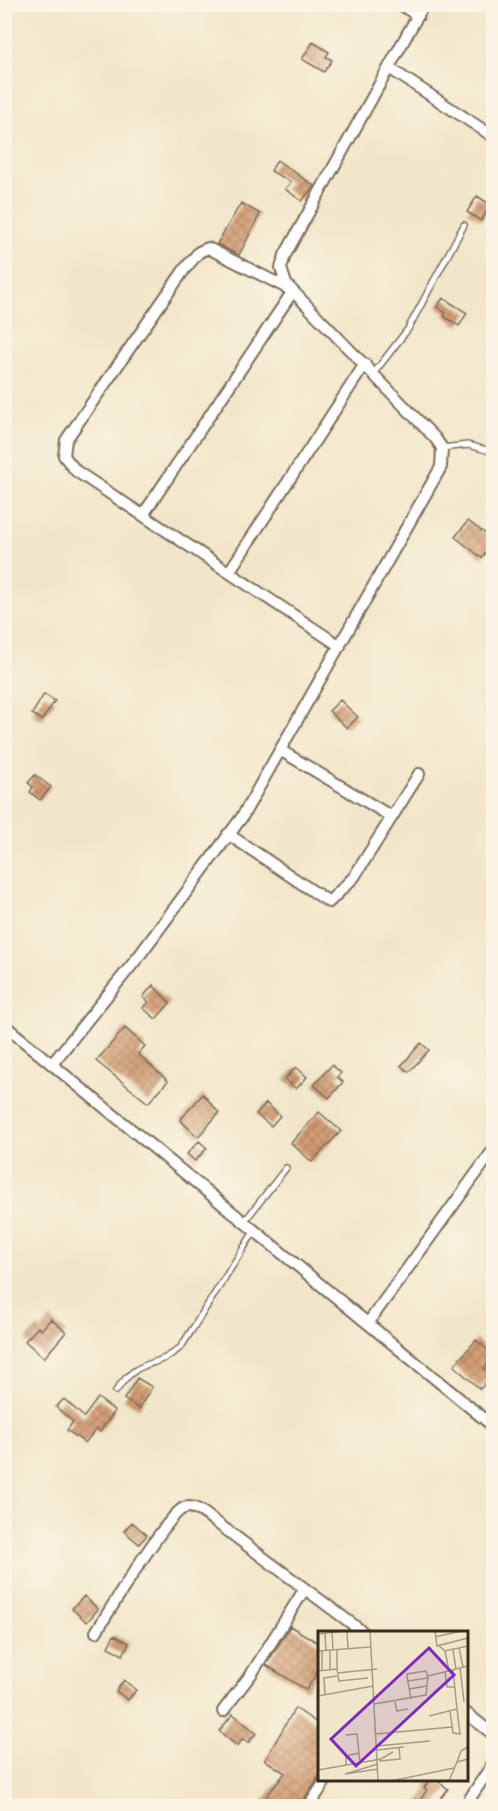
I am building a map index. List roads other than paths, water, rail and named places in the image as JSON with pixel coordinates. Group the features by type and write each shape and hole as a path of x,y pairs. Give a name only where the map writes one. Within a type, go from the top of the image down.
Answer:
{"street":[{"path":"400,4 418,16"},
{"path":"52,1064 139,956 228,834 280,750 441,467 442,448 282,277 285,255 424,4"},
{"path":"390,68 494,137"},
{"path":"293,291 218,251 208,248 199,252 66,440 64,456 76,471 339,646"},
{"path":"143,515 293,291"},
{"path":"229,572 364,364"},
{"path":"280,750 392,817"},
{"path":"228,834 329,902 354,877 419,774"},
{"path":"4,1025 492,1424"},
{"path":"368,1323 494,1149"},
{"path":"96,1632 167,1525 183,1508 191,1507 213,1520 362,1631"},
{"path":"223,1711 252,1673 304,1590"},
{"path":"468,1715 494,1735"},
{"path":"465,1806 494,1762"},
{"path":"309,1806 325,1781"}],"lane":[{"path":"374,374 408,329 464,225"},
{"path":"442,448 468,445 494,452"},
{"path":"244,1222 285,1168"},
{"path":"116,1390 132,1369 164,1359 181,1347 255,1230"}]}
